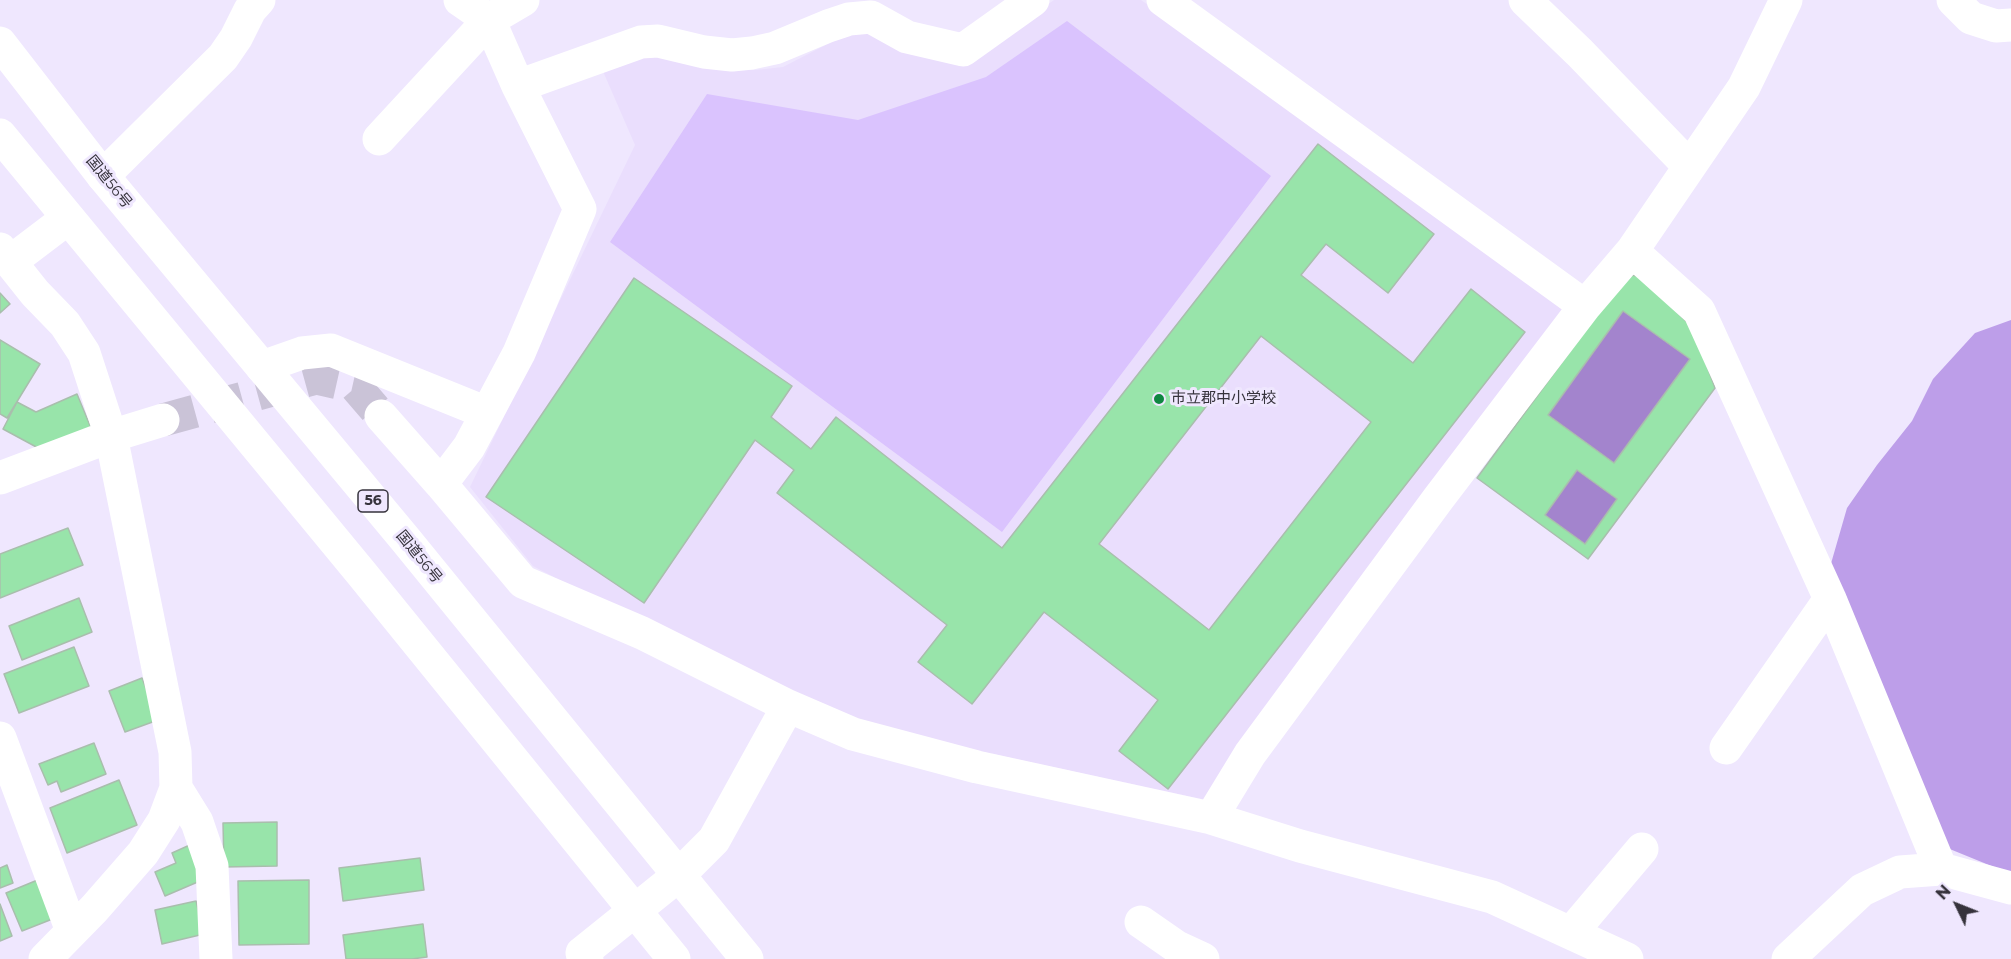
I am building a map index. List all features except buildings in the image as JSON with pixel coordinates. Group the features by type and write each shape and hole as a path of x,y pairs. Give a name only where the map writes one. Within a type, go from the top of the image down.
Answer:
{"main road":[{"path":"103,176 223,57 236,38 250,10 259,0"},
{"path":"441,484 470,447 519,353 579,209 518,86 489,20 460,0"},
{"path":"379,140 489,20 523,0"},
{"path":"518,86 641,42 658,41 704,52 732,55 775,48 849,19 870,8 907,37 963,50 1033,0"},
{"path":"1163,0 1585,306"},
{"path":"1525,0 1580,53 1689,166"},
{"path":"1211,818 1250,754 1438,499 1585,306 1632,250 1744,87 1786,0"},
{"path":"1953,0 1971,18 1996,26 2011,25"},
{"name":"国道56号","path":"0,43 103,176 405,539 747,959"},
{"path":"0,135 362,573 674,959"},
{"path":"45,959 143,853 164,820 176,788 176,752 111,436 84,353 65,324 35,293 5,255 68,219"},
{"path":"1632,250 1699,311 1830,599 1941,869"},
{"path":"262,367 302,353 331,350 487,413"},
{"path":"381,417 524,582 642,633 788,706 853,734 977,767 1211,818 1300,846 1492,897 1571,944 1625,958"},
{"path":"0,478 111,436 163,420"},
{"path":"1726,748 1830,599"},
{"path":"587,959 582,953 679,875 714,840 788,706"},
{"path":"0,738 72,931"},
{"path":"176,788 197,822 212,866 216,959"},
{"path":"1571,944 1642,849"},
{"path":"1788,959 1862,890 1900,872 1941,869 2011,888"},
{"path":"1141,922 1183,955"}],"shaded area":[{"path":"1054,0 1141,0 1552,291 1567,314 1206,800 858,725 658,632 533,566 470,487 635,145 602,69 649,50 723,69 756,70 783,67 849,33 865,29 968,61"},
{"path":"1067,21 1271,176 1002,532 610,242 707,94 858,120 986,77"},
{"path":"1623,311 1690,359 1614,463 1548,415"},
{"path":"2011,320 2011,874 1935,843 1830,567 1847,508 1912,421 1933,379 1975,333"},
{"path":"1577,470 1617,499 1585,544 1545,515"}],"tunnel":[{"path":"163,420 316,378 356,387 381,416"}],"place":[{"name":"市立郡中小学校","path":"1159,399"}]}
